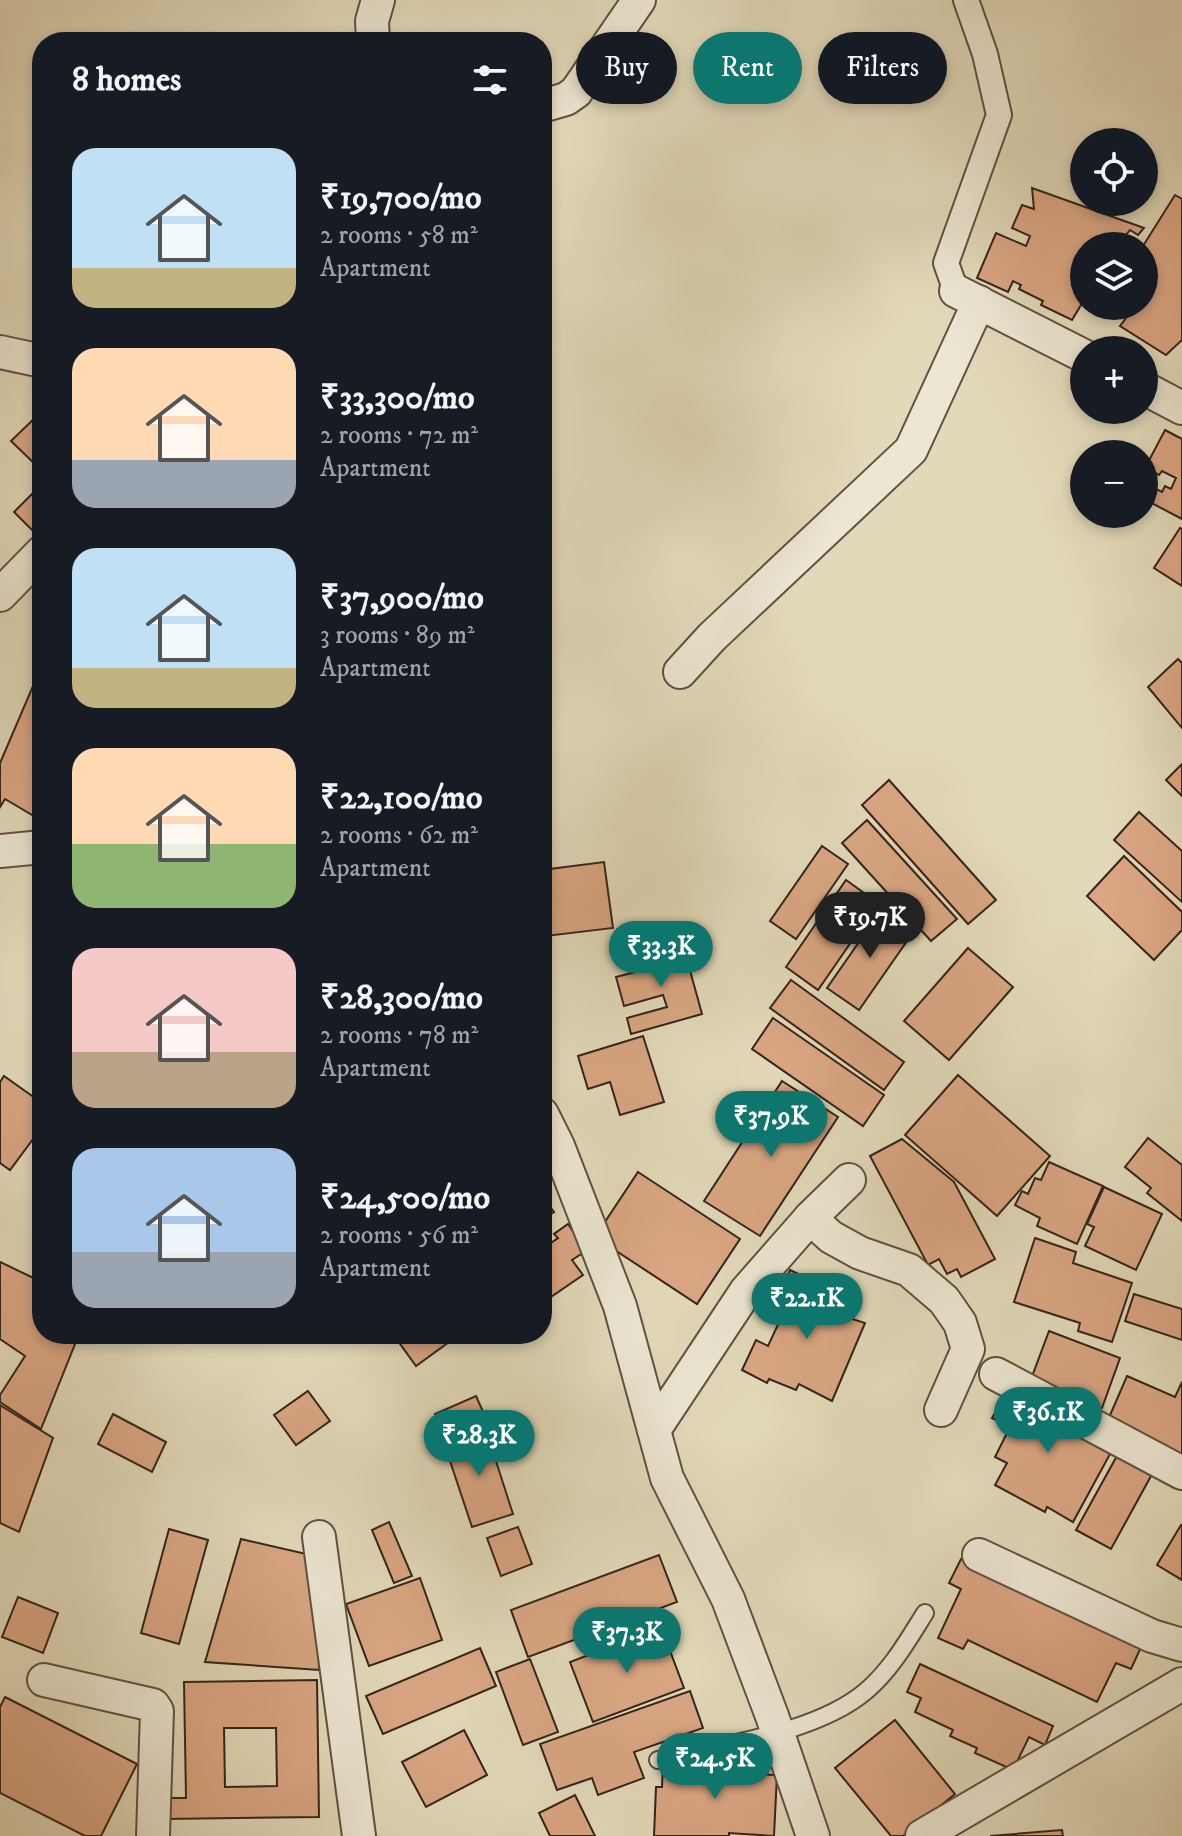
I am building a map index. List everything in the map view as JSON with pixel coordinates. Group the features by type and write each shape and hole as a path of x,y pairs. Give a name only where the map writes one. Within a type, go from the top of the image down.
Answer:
{"street":[{"path":"373,32 378,0"},
{"path":"552,103 576,92 639,0"},
{"path":"966,0 985,54 999,115 946,263 968,296 1070,349"},
{"path":"680,672 712,637 911,450 968,296"},
{"path":"0,352 32,359"},
{"path":"1158,395 1182,408"},
{"path":"0,595 32,562"},
{"path":"0,851 32,848"},
{"path":"552,1134 620,1306 667,1478 728,1599 813,1836"},
{"path":"654,1430 746,1291 810,1218 849,1180"},
{"path":"810,1218 831,1237 860,1253 909,1270 944,1300 952,1311 960,1323 968,1349 941,1410"},
{"path":"996,1374 1182,1473"},
{"path":"319,1537 359,1836"},
{"path":"979,1555 1152,1636 1182,1645"},
{"path":"44,1680 153,1705 157,1711 153,1836"},
{"path":"922,1836 1182,1684"}],"lane":[{"path":"658,1760 825,1718 866,1692 893,1662 925,1613"}],"building":[{"path":"1032,188 1070,202 1070,216 1110,216 1144,228 1141,232 1070,232 1070,319 1041,305 1043,301 1019,289 1021,285 1013,281 1008,292 977,278 996,233 1026,246 1030,236 1012,228 1022,205 1034,209"},
{"path":"1175,195 1182,199 1182,340 1166,355 1158,350 1158,336 1136,336 1120,326 1125,320 1158,320 1158,232 1152,232"},
{"path":"32,421 32,461 11,441"},
{"path":"1165,430 1182,439 1182,519 1158,506 1158,490 1162,492 1165,486 1171,489 1176,478 1162,471 1158,474 1158,443"},
{"path":"32,494 32,530 14,512"},
{"path":"1182,529 1182,586 1154,568"},
{"path":"1178,659 1182,663 1182,728 1148,687"},
{"path":"32,688 32,815 5,799 0,807 0,763"},
{"path":"1182,764 1182,796 1166,780"},
{"path":"889,780 996,900 968,924 862,805"},
{"path":"1139,812 1182,851 1182,902 1114,840"},
{"path":"867,820 957,919 931,941 842,843"},
{"path":"822,846 848,864 796,939 770,921"},
{"path":"1124,856 1182,912 1182,930 1154,960 1087,896"},
{"path":"604,862 613,928 552,935 552,869"},
{"path":"846,880 878,903 818,990 786,967"},
{"path":"882,909 914,931 859,1010 827,988"},
{"path":"683,945 702,1014 631,1034 627,1018 667,1007 663,995 624,1006 616,977 639,971 635,958"},
{"path":"968,948 1013,987 949,1060 904,1021"},
{"path":"791,980 904,1062 884,1090 770,1008"},
{"path":"773,1018 884,1095 863,1126 752,1049"},
{"path":"643,1036 664,1102 620,1115 610,1082 588,1089 578,1056"},
{"path":"958,1075 1050,1156 997,1216 905,1135"},
{"path":"4,1076 32,1096 32,1140 10,1170 0,1163 0,1082"},
{"path":"782,1081 838,1117 760,1236 704,1201"},
{"path":"1148,1138 1182,1165 1182,1221 1147,1193 1151,1188 1125,1167"},
{"path":"902,1139 954,1182 995,1259 961,1277 957,1269 947,1274 939,1259 928,1265 870,1156"},
{"path":"1049,1162 1103,1186 1077,1244 1037,1226 1040,1218 1015,1205 1022,1191 1028,1194 1035,1178 1041,1180"},
{"path":"638,1172 740,1239 697,1304 595,1237"},
{"path":"1104,1187 1162,1214 1136,1270 1085,1246 1094,1227 1087,1224"},
{"path":"568,1224 586,1251 572,1260 583,1275 552,1296 552,1242 558,1238 554,1234"},
{"path":"1035,1238 1076,1252 1073,1263 1132,1283 1112,1342 1078,1331 1080,1323 1014,1302"},
{"path":"0,1262 32,1277 32,1344 75,1344 41,1429 0,1402 0,1395 25,1356 0,1339"},
{"path":"790,1270 839,1293 831,1312 865,1323 832,1401 799,1384 796,1390 769,1379 767,1383 742,1370 756,1340 768,1346 790,1299 779,1294"},
{"path":"1134,1294 1182,1309 1182,1340 1125,1321"},
{"path":"1049,1331 1120,1358 1102,1408 1030,1382"},
{"path":"400,1344 446,1344 416,1366"},
{"path":"1127,1376 1175,1397 1182,1382 1182,1462 1104,1429"},
{"path":"1010,1386 1116,1443 1073,1522 1047,1507 1045,1512 995,1485 1007,1463 995,1457 1010,1427 992,1418"},
{"path":"308,1391 330,1421 296,1445 274,1415"},
{"path":"476,1396 488,1423 447,1441 435,1414"},
{"path":"0,1405 53,1438 19,1532 0,1523"},
{"path":"113,1414 166,1442 152,1472 98,1444"},
{"path":"486,1430 513,1514 472,1527 444,1443"},
{"path":"1123,1445 1157,1465 1111,1549 1076,1530"},
{"path":"389,1522 412,1576 394,1583 372,1530"},
{"path":"1182,1526 1182,1580 1157,1565"},
{"path":"518,1527 532,1564 501,1576 487,1538"},
{"path":"169,1529 208,1540 179,1644 141,1633"},
{"path":"241,1539 315,1556 319,1670 205,1662"},
{"path":"659,1555 677,1602 528,1657 511,1610"},
{"path":"961,1559 1142,1645 1131,1669 1116,1663 1097,1702 968,1640 963,1649 938,1638 961,1589 949,1583"},
{"path":"420,1578 442,1640 369,1666 346,1604"},
{"path":"18,1597 58,1613 43,1653 2,1637"},
{"path":"661,1627 684,1688 593,1722 570,1662"},
{"path":"480,1648 496,1686 383,1734 366,1696"},
{"path":"530,1659 558,1732 523,1745 496,1672"},
{"path":"920,1664 1053,1726 1045,1745 1029,1737 1013,1770 975,1753 977,1748 950,1736 953,1730 915,1712 921,1698 907,1692"},
{"path":"317,1680 319,1817 163,1819 163,1798 186,1798 184,1682","holes":["224,1728 276,1728 277,1786 225,1787"]},
{"path":"690,1691 703,1728 634,1752 644,1778 598,1795 592,1778 557,1790 540,1744"},
{"path":"5,1697 137,1764 101,1836 85,1836 0,1793 0,1707"},
{"path":"895,1720 955,1794 903,1836 891,1836 835,1768"},
{"path":"464,1730 487,1775 426,1807 402,1762"},
{"path":"710,1756 741,1757 740,1774 777,1775 774,1836 729,1833 729,1836 654,1836 656,1787 662,1787 663,1763 709,1766"},
{"path":"575,1795 595,1836 550,1836 539,1813"},
{"path":"1062,1830 1063,1836 990,1836"}]}
